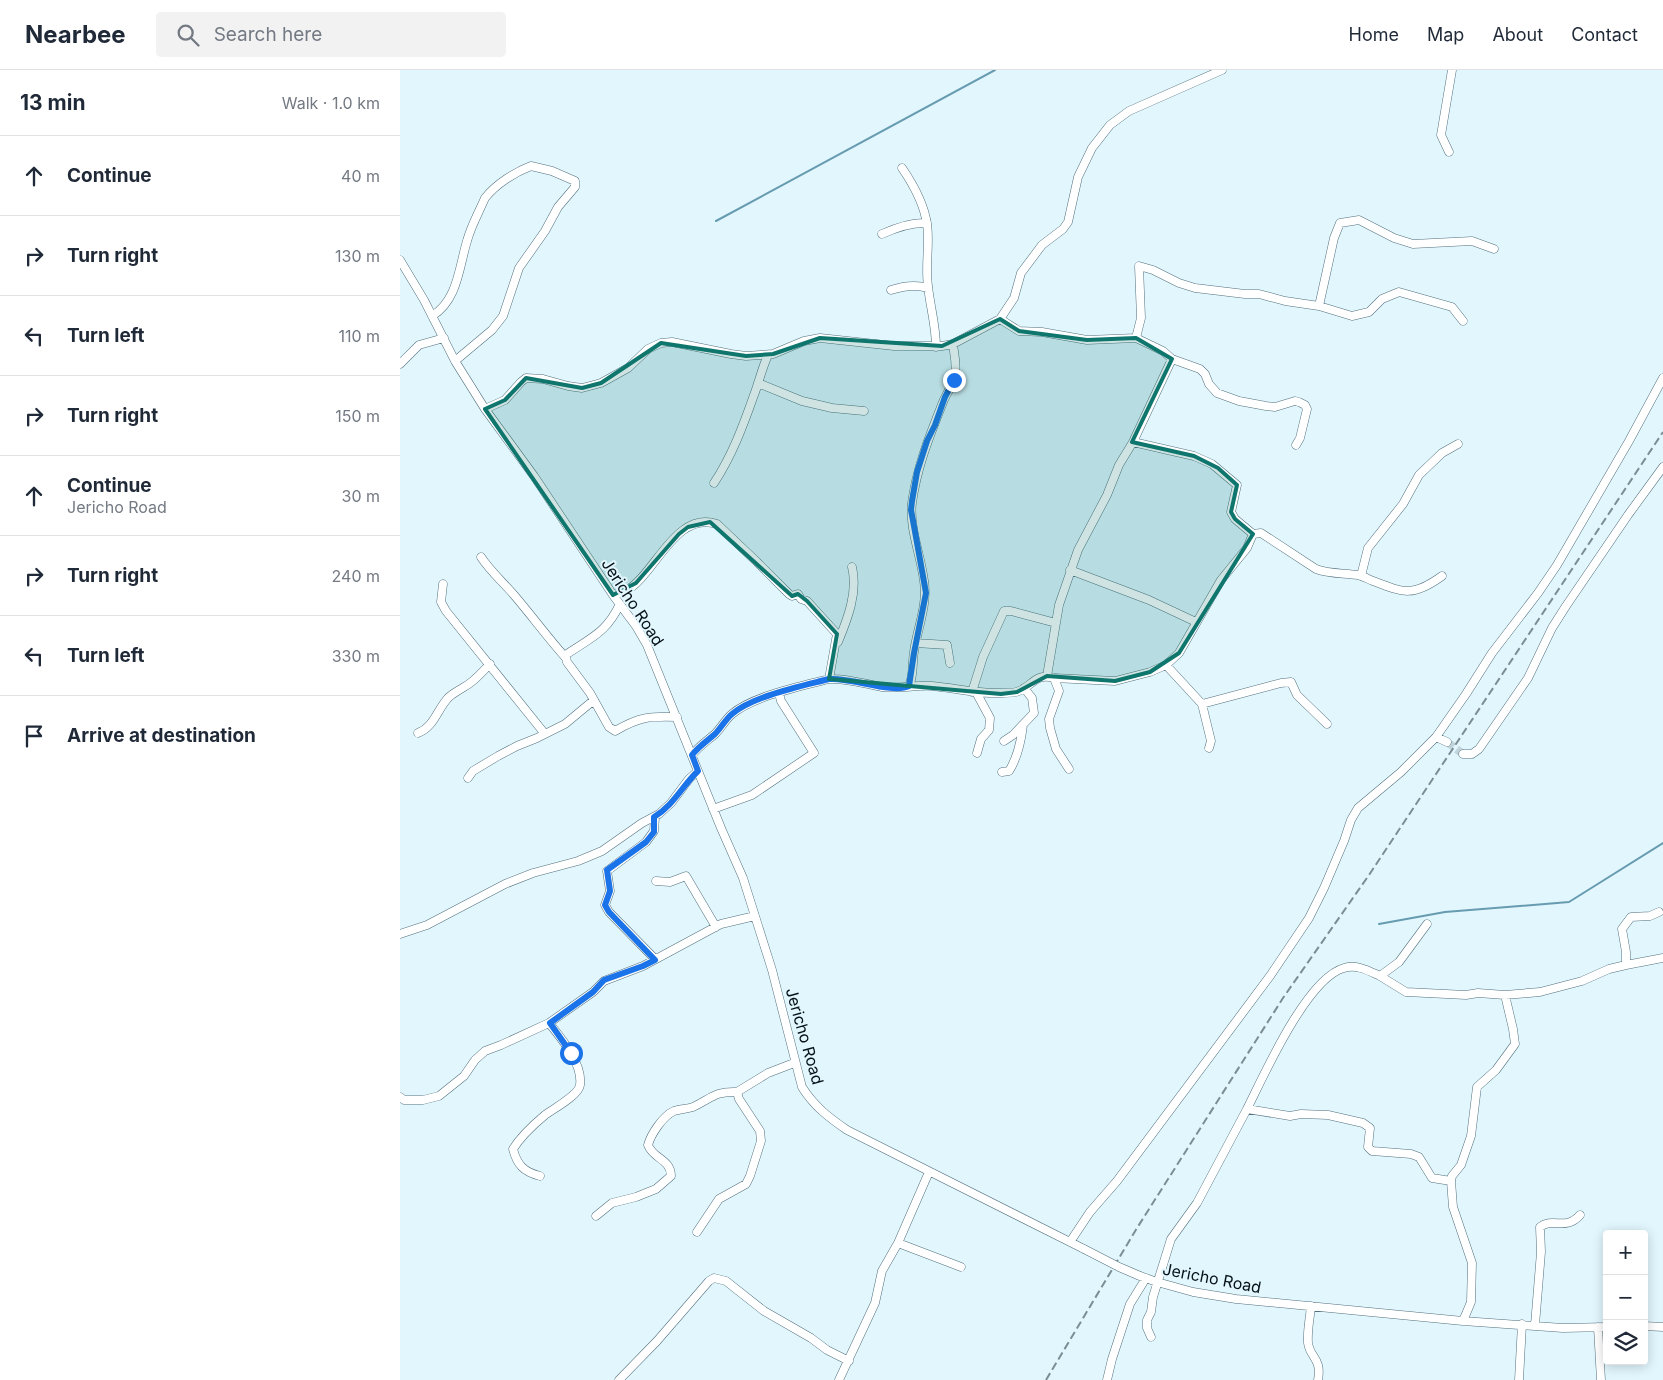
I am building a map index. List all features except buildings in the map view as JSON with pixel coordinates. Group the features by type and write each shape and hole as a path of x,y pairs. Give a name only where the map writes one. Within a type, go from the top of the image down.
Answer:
{"street":[{"path":"485,409 505,400 521,382 529,378 543,379 582,388 601,383 628,368 648,349 661,342 672,342 731,354 768,355 804,341 820,338 873,345 936,347 953,344 1000,319 1014,298 1022,273 1042,245 1063,229 1068,222 1078,177 1092,148 1110,125 1129,111 1222,70"},
{"path":"1449,152 1441,135 1452,70"},
{"path":"432,316 446,304 458,280 467,239 489,192 508,178 531,166 552,171 576,181 575,187 558,207 545,231 523,260 503,316 492,330 455,361"},
{"path":"902,168 912,183 927,223 926,268 936,330 936,347"},
{"path":"1319,306 1334,238 1340,223 1358,220 1394,238 1413,244 1472,241 1494,249"},
{"path":"882,234 920,222 927,223"},
{"name":"Jericho Road","path":"400,260 455,361 485,409 534,476 648,645 713,809 743,878 772,970 794,1063 802,1087 810,1101 824,1115 847,1130 1119,1267 1157,1282 1193,1292 1236,1299 1463,1321 1563,1328 1603,1327"},
{"path":"1136,338 1141,318 1139,266 1196,288 1259,294 1286,301 1319,306 1352,316 1369,312 1382,299 1399,292 1452,308 1463,321"},
{"path":"891,290 920,285 928,288"},
{"path":"1000,319 1019,331 1042,332 1087,340 1136,338 1162,351 1172,359 1200,369 1213,389 1240,401 1275,407 1295,401 1305,404 1306,414 1300,438 1296,445"},
{"path":"400,364 418,345 444,338"},
{"path":"909,686 926,593 911,510 912,501 917,472 927,441 955,375 953,344"},
{"path":"714,483 731,455 768,355"},
{"path":"1069,769 1056,749 1049,719 1058,691 1050,677 1059,605 1078,550 1107,495 1119,465 1133,442 1172,359"},
{"path":"1070,1242 1090,1212 1117,1181 1280,962 1313,910 1344,841 1351,820 1358,808 1401,772 1436,736 1492,653 1538,593 1557,565 1663,378"},
{"path":"758,383 802,401 832,408 864,411"},
{"path":"1133,442 1194,456 1218,468 1237,485 1231,512 1235,520 1253,534 1261,533 1325,573 1361,576 1404,591 1427,587 1442,576"},
{"path":"1361,576 1368,548 1403,504 1418,475 1442,453 1458,444"},
{"path":"1463,754 1472,754 1478,749 1528,678 1552,628 1566,606 1628,514 1663,467"},
{"path":"613,595 624,592 636,583 678,534 688,526 710,522 717,524 789,594 792,596 798,594 801,599 807,601 837,634 829,679"},
{"path":"692,755 700,745 715,734 733,713 748,704 779,692 829,679 837,678 883,687 933,686 1001,694 1017,692 1035,679 1050,677 1115,681 1150,672 1166,665 1179,654 1196,622 1222,580 1247,548 1253,534"},
{"path":"481,557 514,595 542,632 566,658 594,700 609,727 615,731 628,723 648,716 677,717"},
{"path":"834,653 850,612 855,577 852,567"},
{"path":"1070,570 1149,600 1196,622"},
{"path":"444,584 441,602 470,642 490,664 545,734"},
{"path":"566,658 567,654 604,628 612,620 620,604"},
{"path":"977,753 981,739 989,730 990,718 974,692 982,657 1004,611 1056,623"},
{"path":"916,643 947,645 950,663"},
{"path":"418,733 427,730 442,706 456,690 464,687 490,664"},
{"path":"1166,665 1202,704 1211,741 1209,748"},
{"path":"1202,704 1289,681 1297,695 1327,724"},
{"path":"1004,741 1013,736 1034,713 1032,698 1024,688"},
{"path":"713,809 752,795 814,752 781,702 779,692"},
{"path":"468,778 473,771 498,756 565,724 594,700"},
{"path":"1002,772 1009,771 1016,761 1023,725"},
{"path":"1436,736 1447,742"},
{"path":"400,934 427,925 505,884 533,873 578,861 602,852 654,817 671,803 698,771"},
{"path":"654,817 654,832 646,842 607,870 610,891 605,905 609,912 655,960"},
{"path":"656,881 670,882 686,876 716,927"},
{"path":"1626,965 1622,929 1631,917 1650,916 1659,912"},
{"path":"400,1096 404,1100 423,1100 439,1096 464,1076 475,1060 485,1051 550,1023 593,992 604,980 643,966 721,924 755,916"},
{"path":"1380,976 1400,962 1427,924"},
{"path":"1151,1337 1147,1328 1147,1320 1151,1312 1157,1282 1172,1239 1197,1203 1298,1013 1314,991 1336,970 1353,966 1362,968 1380,976 1406,992 1505,995 1540,992 1582,981 1609,969 1663,958"},
{"path":"1463,1321 1471,1302 1472,1264 1453,1208 1451,1182 1471,1136 1477,1087 1496,1070 1515,1044 1505,995"},
{"path":"540,1176 525,1171 518,1164 513,1149 518,1140 545,1115 576,1093 580,1086 578,1068 571,1053 550,1023"},
{"path":"596,1216 612,1203 636,1197 656,1189 670,1176 670,1168 666,1162 654,1154 648,1145 650,1138 668,1114 691,1108 722,1092 737,1092 768,1073 794,1063"},
{"path":"697,1232 719,1199 746,1184 761,1141 760,1131 739,1099 737,1092"},
{"path":"1247,1109 1290,1116 1301,1114 1328,1115 1363,1123 1370,1128 1368,1147 1372,1151 1412,1154 1419,1157 1432,1178 1451,1182"},
{"path":"839,1380 875,1303 882,1271 898,1243 929,1172"},
{"path":"1535,1325 1541,1252 1540,1227 1549,1223 1565,1224 1575,1222 1580,1215"},
{"path":"898,1243 962,1267"},
{"path":"1108,1380 1112,1359 1130,1304 1143,1277"},
{"path":"619,1380 657,1341 709,1281 714,1278 726,1281 764,1311 811,1338 826,1350 848,1361"},
{"path":"1311,1306 1308,1344 1318,1362 1318,1380"},
{"path":"1519,1380 1522,1324"},
{"path":"1648,1326 1663,1327"},
{"path":"1598,1327 1601,1380"}],"highlighted area":[{"path":"1000,319 1019,331 1087,340 1136,338 1172,359 1132,442 1194,456 1218,468 1237,485 1231,512 1235,519 1253,534 1179,653 1150,672 1115,681 1047,676 1017,692 1001,694 829,679 837,634 807,601 798,594 792,596 710,522 688,527 679,534 636,583 613,595 485,409 505,400 526,378 582,388 601,383 661,343 746,356 773,354 820,338 942,346"}],"waterway":[{"path":"716,221 995,70"},
{"path":"1379,924 1445,912 1569,902 1663,843"}],"tunnel":[{"path":"1447,742 1463,754"}],"railway":[{"path":"1046,1380 1137,1228 1283,998 1369,875 1663,432"}],"route":[{"path":"571,1053 550,1023 572,1005 593,992 604,980 655,960 609,912 605,905 610,891 607,870 646,842 654,832 654,817 671,803 698,771 692,755 700,745 715,734 727,719 740,708 779,692 837,678 883,687 907,688 911,683 914,653 926,593 911,510 912,501 917,472 927,441 954,380"}]}
